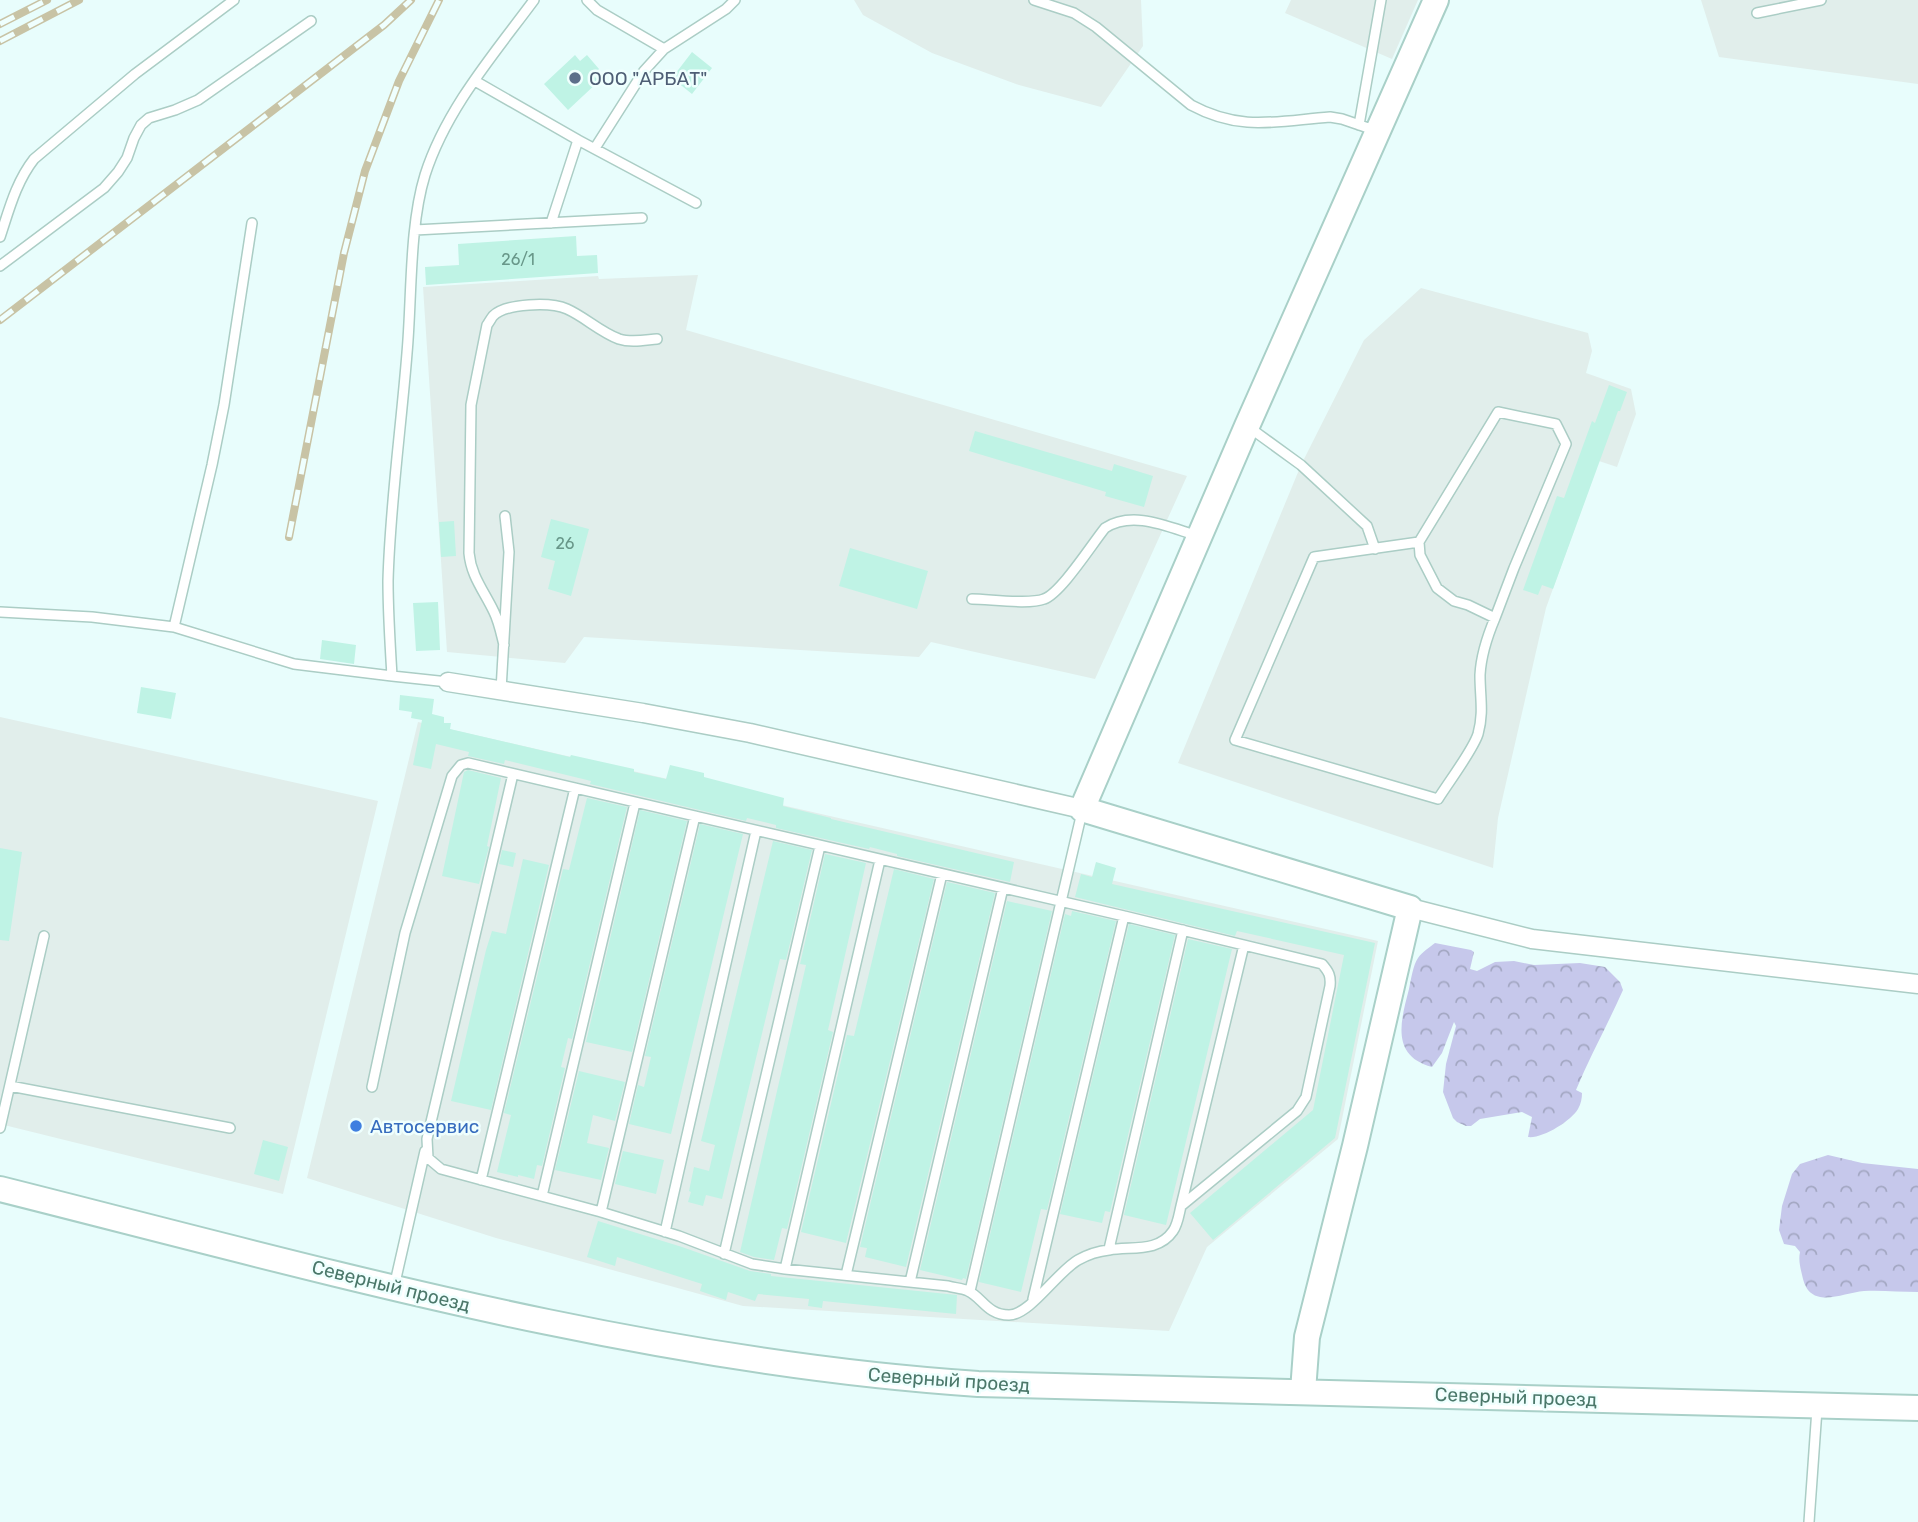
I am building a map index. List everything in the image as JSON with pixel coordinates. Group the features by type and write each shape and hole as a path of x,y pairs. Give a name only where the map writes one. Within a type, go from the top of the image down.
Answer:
{"street":[{"path":"1082,809 1247,426 1368,128 1436,0"},
{"path":"448,682 750,733 1082,809 1410,908 1532,939 1918,984"},
{"path":"1303,1391 1307,1338 1410,908"},
{"name":"Северный проезд","path":"0,1189 450,1302 610,1335 854,1374 978,1384 1918,1408"}],"lane":[{"path":"0,237 17,187 34,159 135,74 234,0"},
{"path":"392,676 388,581 391,529 415,230 420,197 429,166 449,121 534,0"},
{"path":"587,0 597,10 664,49"},
{"path":"594,148 644,71 664,49 726,9 735,0"},
{"path":"1034,0 1074,13 1096,27 1191,105 1225,120 1266,123 1330,117 1368,128 1381,0"},
{"path":"1757,13 1778,4 1821,0"},
{"path":"0,267 104,188 118,172 138,132 149,118 198,100 312,21"},
{"path":"475,81 696,203"},
{"path":"551,223 578,140"},
{"path":"415,230 642,218"},
{"path":"174,627 224,405 252,223"},
{"path":"504,645 493,611 474,577 469,553 471,405 487,325 493,316 515,306 555,305 575,313 622,340 657,339"},
{"path":"1419,542 1314,557 1235,740 1438,799 1477,738 1482,706 1480,675 1486,639 1495,618 1514,568 1566,444 1556,424 1498,412 1419,542 1420,555 1437,588 1454,601 1495,618"},
{"path":"1247,426 1301,466 1367,526 1375,548"},
{"path":"501,690 509,552 505,516"},
{"path":"972,598 1043,600 1060,587 1105,528 1114,522 1140,520 1200,536"},
{"path":"0,612 92,617 174,627 294,664 448,682"},
{"path":"372,1087 405,933 452,776 461,765 468,763 1322,964 1331,978 1306,1097 1297,1111 1181,1206"},
{"path":"393,1287 513,774"},
{"path":"481,1180 575,788"},
{"path":"542,1196 635,803"},
{"path":"971,1292 1082,809"},
{"path":"601,1212 695,816"},
{"path":"665,1232 756,831"},
{"path":"724,1254 820,846"},
{"path":"785,1269 880,860"},
{"path":"846,1275 942,874"},
{"path":"910,1282 1003,888"},
{"path":"1032,1302 1124,916"},
{"path":"1109,1249 1183,930"},
{"path":"0,1128 44,936"},
{"path":"427,1139 428,1158 441,1169 601,1212 752,1264 948,1286 971,1292 982,1304 1002,1314 1020,1313 1070,1265 1081,1258 1109,1249 1156,1245 1166,1239 1176,1225 1244,945"},
{"path":"9,1086 230,1128"},
{"path":"1809,1522 1818,1406"}],"shaded area":[{"path":"854,0 1141,0 1143,46 1101,107 1019,85 932,53 863,15"},
{"path":"1291,0 1418,0 1392,59 1285,13"},
{"path":"1701,0 1918,0 1918,84 1719,57"},
{"path":"698,275 686,330 1187,476 1095,679 931,642 919,657 584,637 565,663 447,652 423,287 598,276 599,279"},
{"path":"1421,288 1588,333 1592,351 1586,373 1631,389 1636,414 1617,467 1599,461 1546,608 1498,818 1493,868 1178,763 1301,465 1364,340"},
{"path":"0,717 378,801 283,1194 0,1124"},
{"path":"418,722 1378,941 1338,1139 1207,1247 1169,1331 743,1306 496,1238 307,1178"}],"green space":[{"path":"1435,943 1474,952 1470,969 1477,971 1495,962 1514,961 1534,965 1580,963 1605,967 1620,982 1623,990 1576,1090 1582,1093 1580,1105 1563,1124 1541,1135 1528,1137 1532,1117 1522,1112 1480,1119 1471,1126 1453,1118 1443,1092 1446,1064 1456,1026 1454,1022 1442,1053 1432,1067 1410,1055 1402,1036 1403,1013 1415,965 1418,958"},
{"path":"1828,1155 1862,1163 1918,1169 1918,1292 1864,1291 1820,1297 1807,1288 1799,1259 1800,1252 1795,1246 1784,1244 1779,1230 1782,1206 1792,1174 1800,1164"}],"building":[{"path":"692,52 712,68 692,94 672,78"},
{"path":"575,55 580,61 587,55 599,69 593,75 599,81 568,110 544,84"},
{"path":"576,236 577,256 597,255 598,273 426,285 425,267 459,265 458,244"},
{"path":"1609,385 1627,392 1553,589 1542,585 1538,595 1523,590 1557,496 1564,498 1592,421 1595,423"},
{"path":"975,431 1112,471 1114,464 1153,476 1144,507 1105,496 1106,492 969,451"},
{"path":"551,519 589,529 571,596 548,589 555,561 541,557"},
{"path":"454,521 456,556 441,557 439,522"},
{"path":"850,548 928,571 917,609 839,586"},
{"path":"438,602 440,650 416,651 413,603"},
{"path":"322,640 356,645 354,664 320,659"},
{"path":"141,687 176,693 171,719 137,713"},
{"path":"400,695 434,699 432,714 444,717 444,723 451,723 450,729 634,769 634,772 666,779 670,765 704,773 704,777 784,798 783,806 1014,862 1010,882 897,856 870,847 869,849 776,828 776,825 747,818 746,821 590,784 591,781 505,760 504,764 468,756 469,752 436,744 431,769 413,765 422,720 411,718 412,712 399,710"},
{"path":"468,770 501,778 487,846 489,847 479,884 442,876 464,772"},
{"path":"587,798 627,807 572,1039 568,1038 561,1067 565,1068 542,1166 537,1165 534,1179 518,1177 497,1172 511,1115 504,1113 563,869 569,870"},
{"path":"640,810 687,821 632,1052 586,1042"},
{"path":"700,824 743,834 671,1134 629,1124 638,1085 644,1087 651,1057 645,1056"},
{"path":"773,841 812,850 786,960 780,959 722,1199 706,1195 703,1206 688,1202 689,1191 694,1167 709,1171 715,1145 701,1141"},
{"path":"0,848 22,852 9,941 0,940"},
{"path":"502,850 516,853 513,867 499,864"},
{"path":"825,854 866,863 828,1030 833,1032 787,1229 782,1228 774,1260 754,1257 740,1252 806,965 800,964"},
{"path":"523,859 549,865 491,1110 451,1101 486,950 492,931 506,934"},
{"path":"1096,862 1116,868 1112,884 1375,943 1335,1138 1213,1240 1190,1213 1313,1110 1344,955 1237,931 1235,936 1075,897 1081,874 1092,877"},
{"path":"894,869 934,879 846,1243 801,1232 847,1035 854,1036"},
{"path":"947,882 995,893 906,1267 865,1257 867,1248 860,1247"},
{"path":"1007,901 1052,911 966,1279 962,1280 920,1270"},
{"path":"1072,911 1116,921 1047,1210 1041,1209 1021,1292 979,1282 1065,914 1071,916"},
{"path":"1129,924 1175,935 1110,1212 1105,1211 1102,1223 1060,1214"},
{"path":"1188,939 1232,949 1166,1225 1124,1215"},
{"path":"579,1071 625,1082 615,1121 593,1115 587,1143 609,1148 601,1180 555,1170"},
{"path":"263,1140 288,1147 279,1181 254,1174"},
{"path":"623,1151 664,1160 656,1194 615,1184"},
{"path":"598,1221 771,1276 957,1295 956,1314 823,1301 822,1308 808,1306 809,1299 758,1294 755,1301 728,1292 726,1300 700,1291 702,1284 617,1257 615,1266 587,1257"}],"railway":[{"path":"0,24 47,0"},
{"path":"0,41 79,0"},
{"path":"0,320 384,25 411,0"},
{"path":"289,537 344,253 365,171 399,81 439,0"}],"place":[{"name":"ООО \"АРБАТ\"","path":"575,78"},
{"name":"Автосервис","path":"356,1126"}]}
